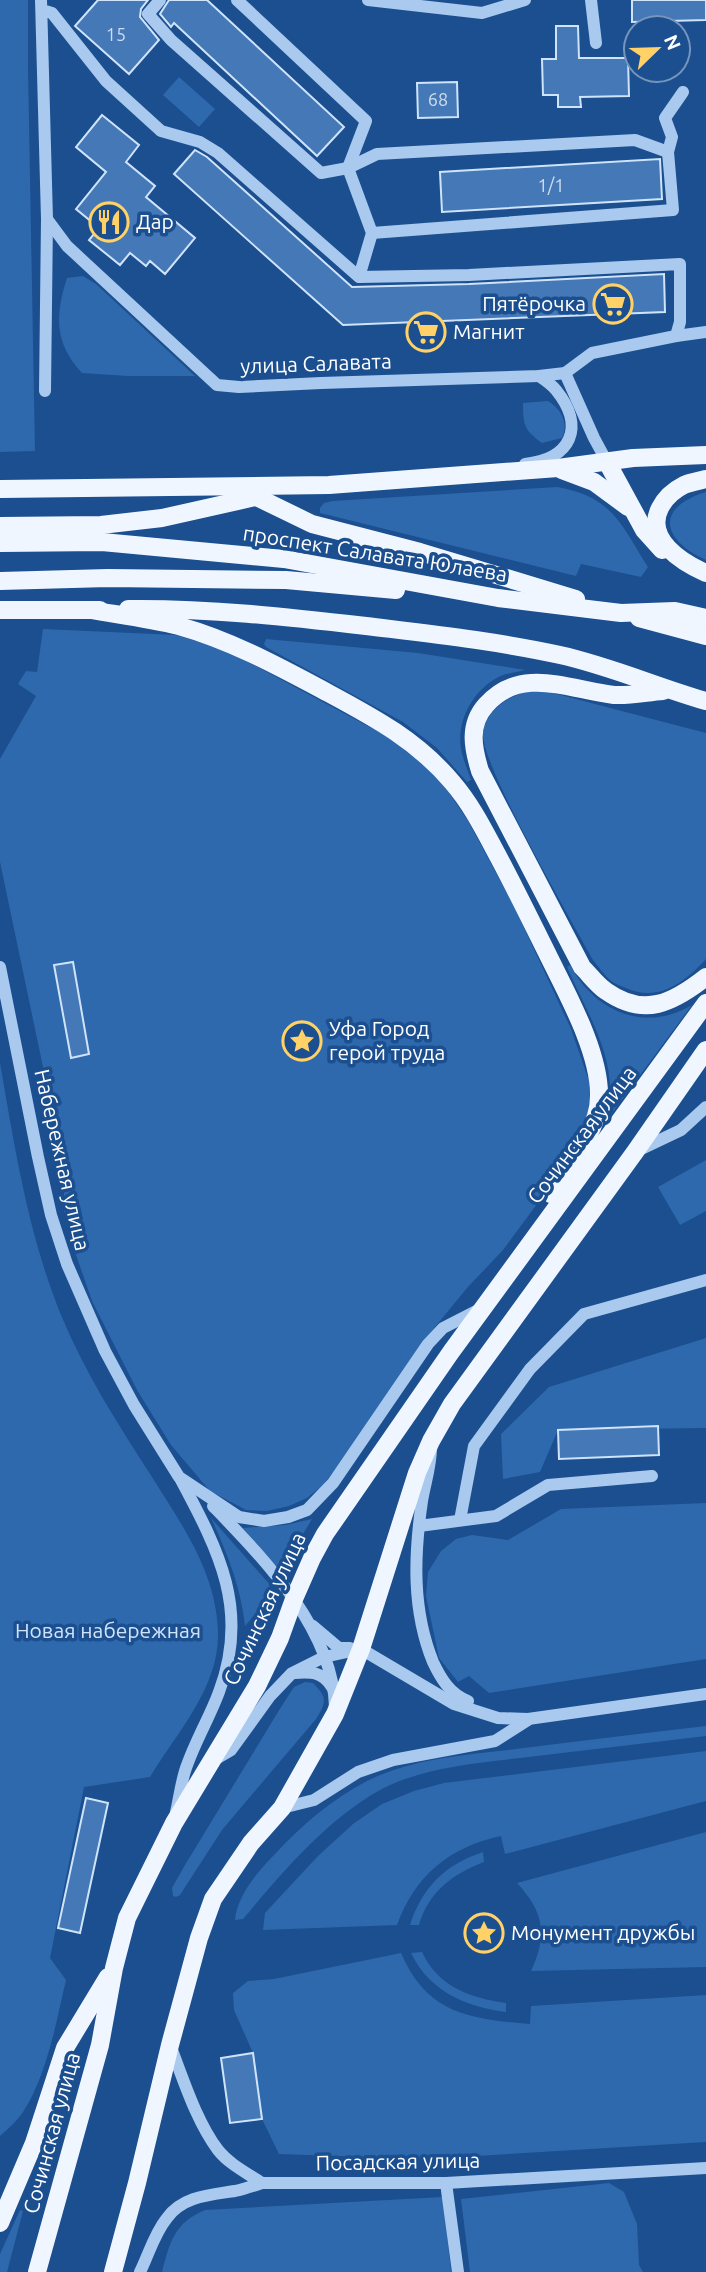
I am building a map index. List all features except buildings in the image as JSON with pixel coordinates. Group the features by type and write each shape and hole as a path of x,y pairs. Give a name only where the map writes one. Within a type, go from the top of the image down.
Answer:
{"main road":[{"path":"0,489 329,485 483,475 607,461 706,455"},
{"path":"607,461 654,542 664,552 706,573"},
{"path":"558,468 594,482 636,515"},
{"path":"678,558 666,547 659,533 656,523 658,511 667,496 684,485 706,479"},
{"path":"0,543 37,533 162,518 254,497 329,485"},
{"path":"235,486 312,524 420,552 706,636"},
{"path":"0,526 37,533"},
{"name":"проспект Салавата Юлаева","path":"37,533 102,542 284,559 498,598 621,613"},
{"path":"0,581 108,578 286,580 498,598"},
{"path":"0,610 190,610 433,634 562,655 706,701"},
{"path":"91,610 179,626 259,656 405,738 430,757 477,816 565,990 594,1062 599,1088 600,1098 594,1119 580,1152 535,1217 523,1252"},
{"path":"621,613 675,611 706,618"},
{"path":"669,690 617,695 551,683 527,682 508,687 492,697 482,710 474,727 473,746 480,771 582,967 605,991 632,1004 656,1006 676,999 706,977"},
{"name":"Сочинская улица","path":"37,2272 100,2045 114,1968 127,1918 174,1823 257,1686 280,1638 312,1558 325,1534 523,1252 706,1003"},
{"path":"113,2272 170,2045 199,1938 213,1899 251,1843 282,1808 335,1714 361,1649 416,1473 431,1441 452,1404 706,1050"},
{"path":"0,2222 34,2143 65,2048 114,1968"}],"street":[{"path":"160,0 148,14 172,40 321,173 348,168 377,154 635,140 668,152"},
{"path":"237,0 366,121 348,168 372,233 359,277"},
{"path":"368,0 482,13 525,0"},
{"path":"591,0 596,43"},
{"path":"41,5 47,219 45,391"},
{"path":"41,5 52,13 106,81 161,131 200,142 218,153 359,277 469,275 680,264 680,321 676,336"},
{"path":"372,233 673,210 668,152 672,137 665,118 683,92"},
{"name":"улица Салавата","path":"47,219 67,246 217,385 239,387 565,373"},
{"path":"607,461 565,373 592,353 706,332"},
{"path":"483,475 505,466 536,463 558,454 568,444 572,430 567,408 555,389 539,376"},
{"name":"Набережная улица","path":"0,967 38,1157 51,1215 66,1264 105,1351 134,1405 179,1477 201,1493"},
{"path":"635,1152 681,1129 706,1107"},
{"path":"460,1520 474,1446 530,1369 584,1314 706,1280"},
{"path":"201,1493 239,1517 264,1521 307,1510 333,1483 428,1344 443,1328 484,1307"},
{"path":"431,1441 431,1465 422,1497 415,1572 419,1614 427,1645 440,1678 457,1697 502,1714 528,1719"},
{"path":"419,1526 496,1516 548,1485 652,1476"},
{"path":"174,1823 184,1772 219,1693 230,1659 231,1613 228,1585 221,1559 179,1477"},
{"path":"201,1493 294,1599 309,1623 324,1657 334,1690 335,1714"},
{"path":"309,1623 339,1648 361,1649 453,1704 498,1718 528,1719 706,1695"},
{"path":"211,1761 231,1750 270,1696 292,1673 324,1657 361,1649"},
{"path":"292,1673 315,1671 327,1679 334,1690"},
{"path":"282,1808 314,1800 358,1772 393,1760 495,1741 528,1719"},
{"path":"170,2045 198,2115 218,2150 236,2167 262,2183"},
{"name":"Посадская улица","path":"140,2272 156,2235 168,2216 186,2201 262,2183 446,2183 706,2168"},
{"path":"446,2183 458,2272"}],"green space":[{"path":"0,0 28,0 35,451 0,452"},
{"path":"179,77 215,109 199,127 163,95"},
{"path":"83,276 96,284 195,376 82,373 66,351 59,316 67,278"},
{"path":"548,401 563,417 565,427 562,438 542,443 526,426 523,403"},
{"path":"557,487 591,498 613,514 648,567 641,577 581,564 576,576 320,513 324,503 333,501"},
{"path":"706,492 706,560 680,543 670,524 678,507"},
{"path":"43,629 176,635 224,649 392,739 425,765 448,791 468,821 513,904 571,1029 589,1081 587,1117 575,1148 557,1177 503,1250 435,1327 323,1485 307,1498 289,1506 267,1511 246,1510 210,1491 171,1445 137,1390 92,1301 74,1249 64,1213 64,1167 0,862 0,759 36,696 18,684 26,671 37,672"},
{"path":"266,639 418,653 525,670 503,675 493,681 483,688 469,707 461,729 460,741 471,780 467,782 437,748 403,722 266,647"},
{"path":"529,691 549,692 706,733 706,959 670,988 649,993 638,992 614,983 606,976 593,960 511,808 486,749 483,732 494,710 514,696"},
{"path":"570,965 593,995 607,1006 623,1013 639,1017 657,1017 692,1005 604,1124 610,1097 607,1063 596,1030 567,967"},
{"name":"Новая набережная","path":"0,1063 31,1222 61,1315 103,1399 196,1550 211,1589 218,1631 217,1652 204,1690 150,1777 84,1787 50,1958 66,1980 54,2031 45,2065 31,2097 18,2119 0,2136"},
{"path":"706,1160 706,1211 680,1225 658,1187"},
{"path":"706,1338 706,1428 558,1430 540,1472 503,1479 501,1434 549,1387"},
{"path":"706,1503 706,1659 489,1693 469,1676 458,1682 439,1658 426,1596 428,1572 441,1551 456,1539 472,1535 508,1540 561,1509"},
{"path":"211,1518 272,1587 261,1607 245,1626 232,1570"},
{"path":"312,1519 281,1571 243,1528 286,1525"},
{"path":"305,1682 313,1683 323,1696 324,1704 316,1719 222,1830 180,1895 173,1896 172,1888 185,1865 281,1707 294,1687"},
{"path":"706,1726 706,1736 474,1763 432,1771 392,1784 354,1806 319,1835 243,1919 235,1920 240,1901 250,1884 297,1832 341,1796 385,1773 421,1762 459,1756"},
{"path":"706,1751 706,1801 505,1854 501,1836 482,1841 450,1856 436,1866 414,1892 397,1925 263,1930 265,1913 318,1856 353,1824 382,1804 414,1791 444,1783"},
{"path":"706,1832 706,1967 531,1971 540,1946 540,1924 533,1904 517,1883"},
{"path":"483,1852 484,1862 452,1878 429,1902 419,1925 410,1925 421,1899 437,1879 458,1863"},
{"path":"422,1952 446,1982 468,1994 506,2003 506,2012 463,2001 438,1987 428,1978 411,1953"},
{"path":"401,1953 424,1989 437,2001 453,2010 488,2019 530,2024 531,2006 706,1995 706,2142 426,2159 279,2154 262,2119 253,2053 234,2010 233,1993 248,1981 274,1979"},
{"path":"609,2183 624,2192 637,2224 639,2265 643,2272 470,2272 461,2199"},
{"path":"443,2197 451,2272 162,2272 168,2251 180,2227 205,2210"},
{"path":"20,2210 23,2211 7,2272 0,2272 0,2254"}],"place":[{"name":"Дар","path":"109,222"},
{"name":"Пятёрочка","path":"613,304"},
{"name":"Магнит","path":"426,332"},
{"name":"Уфа Город герой труда","path":"302,1041"},
{"name":"Монумент дружбы","path":"484,1933"}]}
